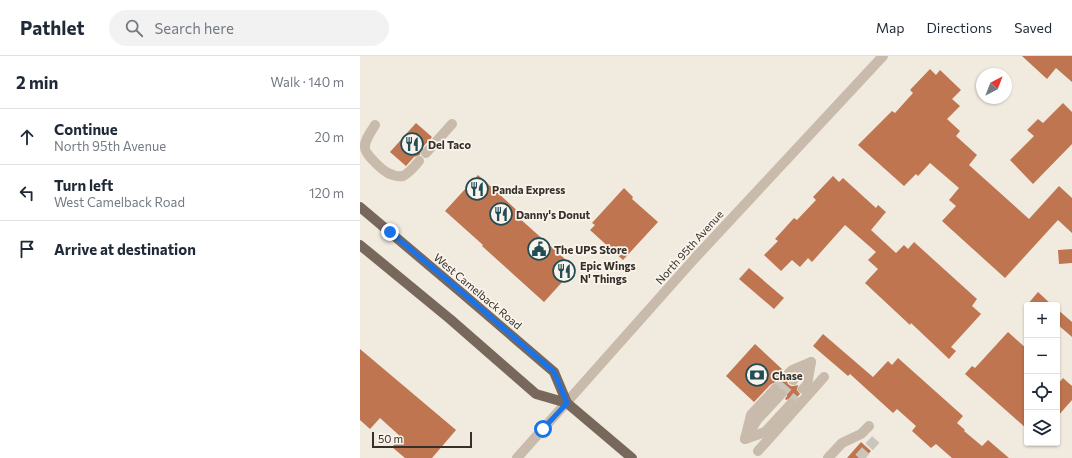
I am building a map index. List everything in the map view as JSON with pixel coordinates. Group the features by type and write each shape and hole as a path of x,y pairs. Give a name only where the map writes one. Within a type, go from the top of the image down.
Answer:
{"main road":[{"name":"West Camelback Road","path":"360,207 554,372 567,403"},
{"name":"West Camelback Road","path":"360,245 450,319 536,394 567,403 632,458"}],"street":[{"name":"North 95th Avenue","path":"517,458 695,258 883,56"},
{"path":"374,125 366,139 364,146 365,151 388,173 396,176 403,176 423,157 452,124"},
{"path":"811,362 803,380 796,382 792,370 811,362"},
{"path":"758,451 824,377"},
{"path":"783,397 762,426 745,439 751,415 783,397"},
{"path":"828,458 842,442 861,434 869,426"}],"building":[{"path":"1022,56 1072,56 1072,82 1056,68 1047,79"},
{"path":"930,69 936,75 940,70 961,90 952,99 960,106 947,119 960,131 956,136 977,155 969,165 1029,219 1059,186 1072,198 1072,233 1058,220 1005,278 942,221 956,206 949,200 959,188 930,163 918,176 916,174 904,186 858,145 892,111 895,113 913,93 910,90"},
{"path":"1063,103 1072,112 1072,144 1033,184 1010,160 1034,136 1027,130 1038,119 1043,123"},
{"name":"Del Taco","path":"416,123 432,137 421,149 420,155 414,157 406,166 390,152"},
{"path":"478,175 521,214 518,217 575,268 544,302 445,211"},
{"path":"833,176 839,182 843,178 876,208 878,205 886,212 871,230 896,253 904,245 908,249 914,242 977,299 972,306 981,314 951,347 956,351 949,359 911,323 910,325 865,283 878,269 868,260 876,252 845,225 812,262 808,258 800,267 792,260 781,271 764,255 778,241 775,239 794,218 797,220 816,200 813,197"},
{"path":"624,188 633,197 632,199 658,222 623,260 590,230 595,225 592,223"},
{"path":"1072,249 1072,263 1059,264 1058,250"},
{"path":"749,268 784,298 774,309 739,279"},
{"path":"1038,292 1049,302 1030,302"},
{"path":"1060,312 1072,322 1072,337 1060,327"},
{"path":"1008,332 1024,346 1024,426 965,374 972,366 975,368"},
{"path":"823,334 873,377 888,361 892,365 898,358 963,416 957,423 965,430 964,431 982,446 988,440 1009,458 952,458 936,444 931,448 912,431 916,426 897,409 893,413 850,374 848,376 813,346"},
{"name":"Chase","path":"755,344 783,370 781,377 783,380 787,381 791,386 798,385 797,390 800,394 795,399 792,398 786,400 786,390 781,388 779,384 773,383 754,402 726,376"},
{"path":"360,349 456,430 432,458 405,458 392,447 401,437 380,418 370,429 360,420"},
{"path":"1063,378 1072,386 1072,400 1060,414 1060,410 1060,382"},
{"path":"861,442 871,451 864,458 847,458"}],"tunnel":[{"path":"775,389 787,375"},
{"path":"781,394 793,380"},
{"path":"791,404 803,389"},
{"path":"859,458 879,436"}],"place":[{"name":"Del Taco","path":"412,144"},
{"name":"Panda Express","path":"477,189"},
{"name":"Danny's Donut","path":"501,214"},
{"name":"The UPS Store","path":"539,249"},
{"name":"Epic Wings N' Things","path":"564,271"},
{"name":"Chase","path":"757,375"}],"route":[{"path":"390,232 554,372 567,403 543,429"}]}
